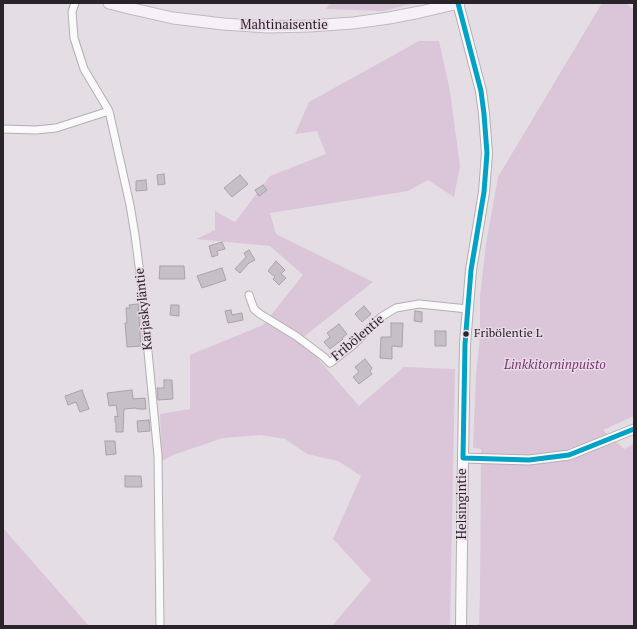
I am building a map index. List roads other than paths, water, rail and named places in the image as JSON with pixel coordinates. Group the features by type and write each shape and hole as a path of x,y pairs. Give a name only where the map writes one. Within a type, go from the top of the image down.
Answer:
{"main road":[{"name":"Mahtinaisentie","path":"109,3 173,18 223,24 268,27 310,26 360,22 412,14 458,3"},
{"name":"Helsingintie","path":"458,3 481,91 487,153 484,192 471,270 465,344 462,626"}],"street":[{"name":"Karjaskyläntie","path":"75,3 72,12 74,38 84,70 110,111 135,235 152,382 158,456 160,626"},
{"path":"3,129 36,130 56,128 110,111"},
{"name":"Fribölentie","path":"249,295 254,309 296,336 330,363 352,346 381,317 396,308 419,304 468,309"},
{"path":"463,458 529,460 569,455 634,429"}],"place":[{"name":"Fribölentie L","path":"466,334"}],"park label":[{"name":"Linkkitorninpuisto","path":"555,365"}]}
